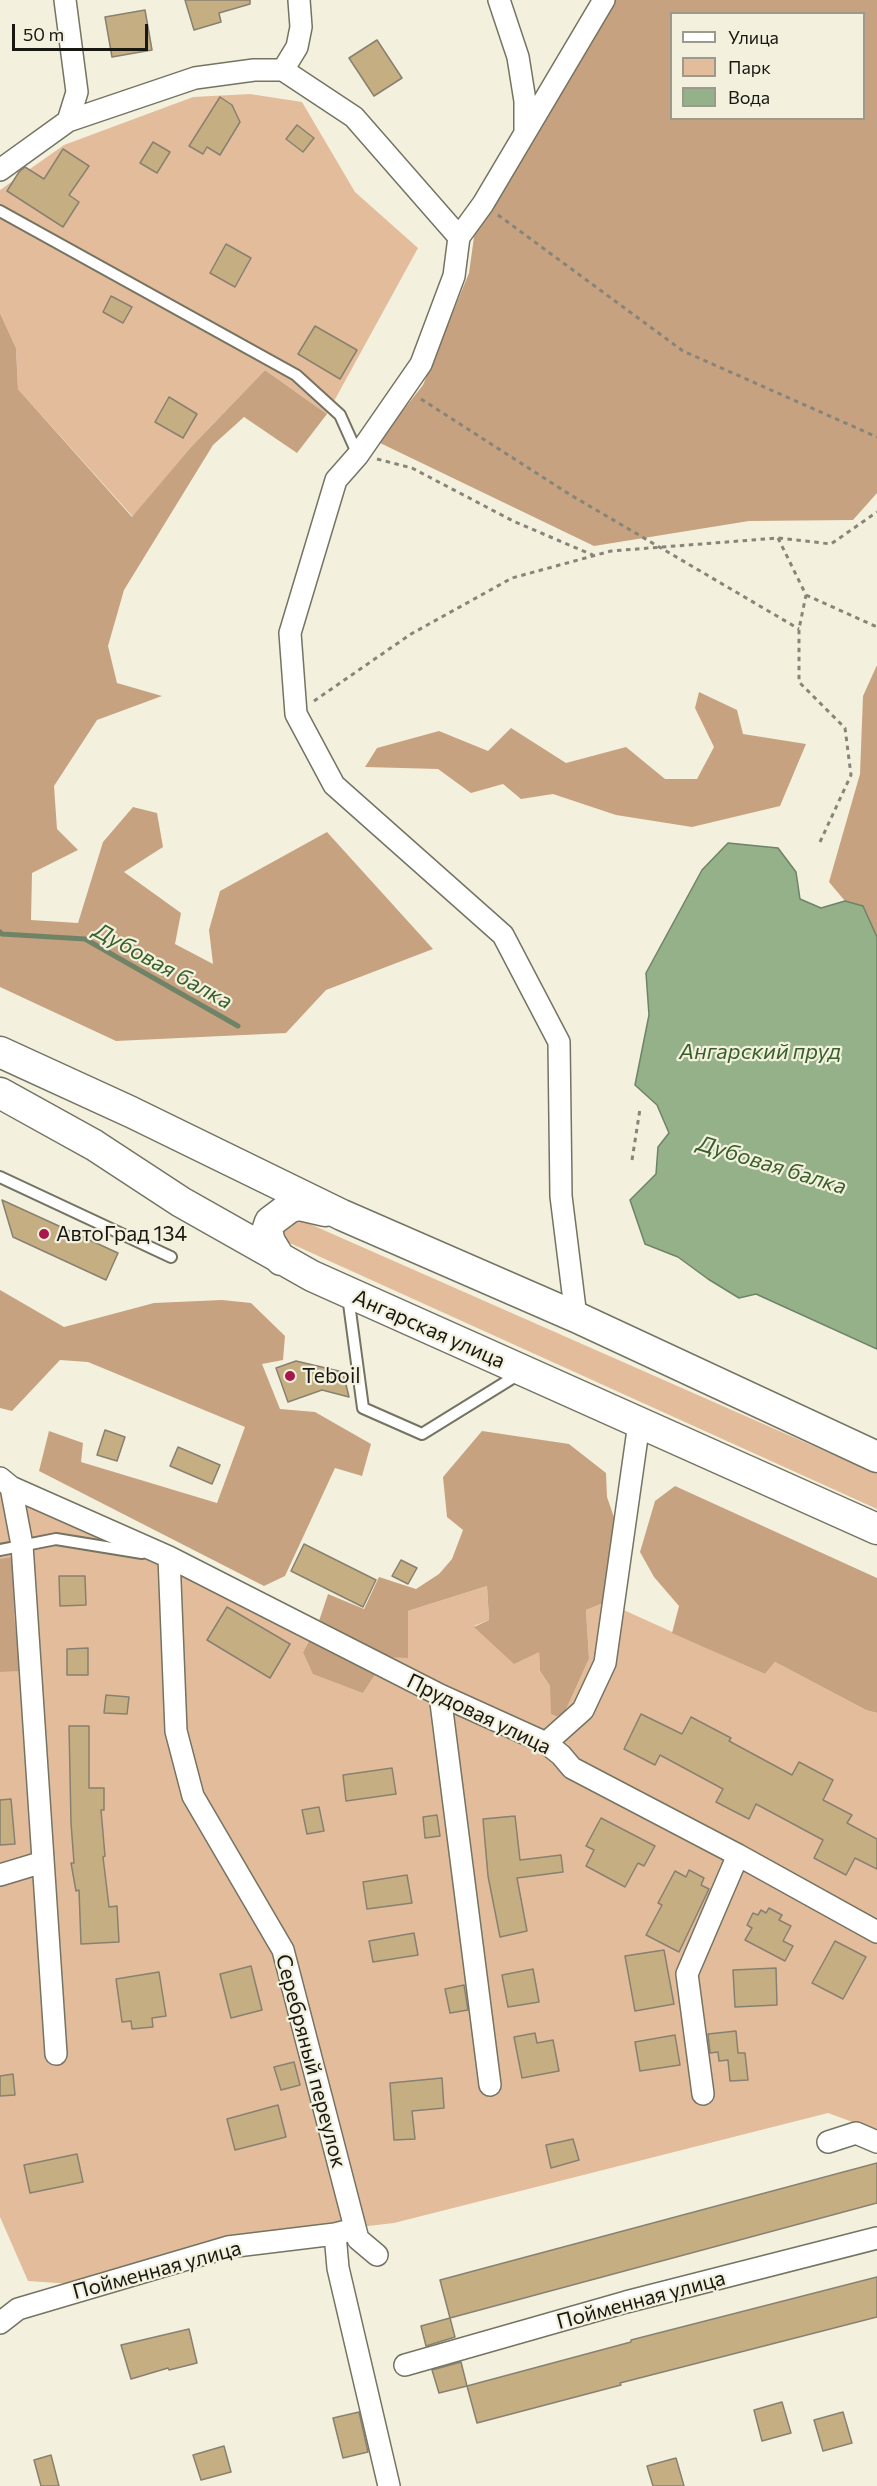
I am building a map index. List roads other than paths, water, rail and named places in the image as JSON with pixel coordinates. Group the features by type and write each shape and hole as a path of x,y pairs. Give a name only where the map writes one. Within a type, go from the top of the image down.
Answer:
{"main road":[{"path":"0,1052 131,1112 342,1215 576,1317 877,1457"},
{"name":"Ангарская улица","path":"0,1092 94,1144 181,1202 281,1260 347,1293 524,1370 877,1530"},
{"path":"281,1260 270,1242 267,1230 270,1222 276,1216 290,1207 299,1205 342,1215"}],"street":[{"path":"65,0 77,92 68,121"},
{"path":"283,70 297,47 301,27 299,0"},
{"path":"499,0 518,57 525,101 525,133"},
{"path":"576,1317 561,1196 559,1042 503,935 334,785 296,714 290,633 336,480 358,455 421,364 454,276 459,237 483,204 604,0"},
{"path":"0,170 68,121 195,78 254,70 283,70 354,117 459,237"},
{"path":"546,1743 583,1710 605,1663 639,1423"},
{"path":"6,1482 22,1545 56,2054"},
{"name":"Прудовая улица","path":"6,1482 169,1557 441,1695 546,1743 572,1768 738,1855 877,1932"},
{"name":"Серебряный переулок","path":"169,1557 176,1731 193,1796 284,1950 355,2229"},
{"path":"441,1695 490,2085"},
{"path":"703,2094 687,1974 738,1855"},
{"path":"0,1875 43,1862"},
{"path":"828,2142 856,2133 877,2142"},
{"path":"355,2229 358,2239 377,2255"},
{"name":"Пойменная улица","path":"0,2323 18,2309 228,2247 335,2234 355,2229"},
{"path":"335,2234 338,2268 386,2485"},
{"name":"Пойменная улица","path":"405,2365 626,2302 877,2238"}],"lane":[{"path":"0,211 296,375 340,415 358,455"},
{"path":"0,1177 171,1257"},
{"path":"347,1293 363,1408 422,1434 524,1370"},
{"path":"0,1550 56,1539 169,1557"}],"water":[{"name":"Ангарский пруд","path":"728,843 778,848 796,872 800,899 821,908 845,901 863,906 877,937 877,1349 756,1294 739,1298 678,1257 645,1244 630,1200 656,1174 658,1147 669,1133 657,1105 635,1085 649,1015 646,973 702,870"}],"waterway":[{"name":"Дубовая балка","path":"0,932 2,934 85,939 238,1026"}],"place":[{"name":"АвтоГрад 134","path":"44,1234"},
{"name":"Teboil","path":"290,1376"}]}
